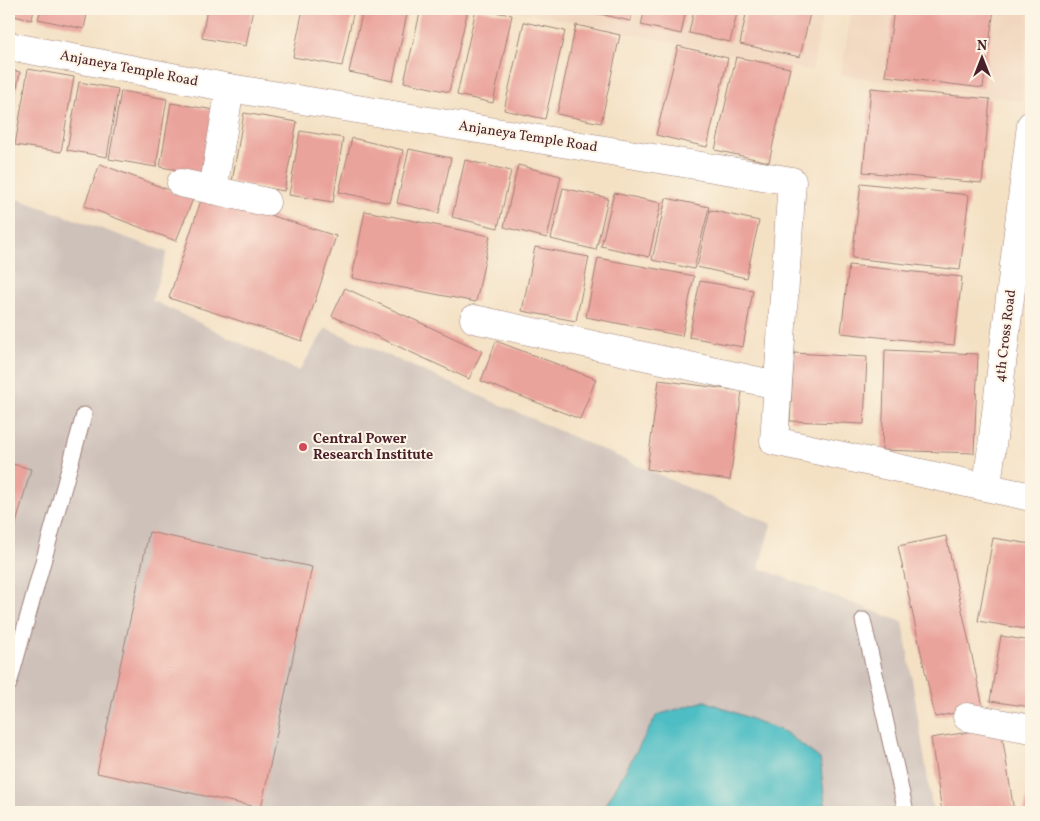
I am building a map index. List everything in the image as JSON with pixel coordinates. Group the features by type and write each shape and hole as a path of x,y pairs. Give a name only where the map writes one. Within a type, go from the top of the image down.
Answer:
{"street":[{"name":"Anjaneya Temple Road","path":"9,46 230,88 792,181 774,441 987,487"},
{"path":"213,190 230,88"},
{"name":"4th Cross Road","path":"987,487 1031,126"},
{"path":"180,182 266,202"},
{"path":"474,319 777,385"},
{"path":"987,487 1031,497"},
{"path":"967,717 1031,729"}],"lane":[{"path":"9,684 84,415"},
{"path":"863,620 906,812"}],"shaded area":[{"path":"510,9 824,9 812,71"},
{"path":"852,9 1030,9 1021,101 841,75"},
{"name":"Central Power Research Institute","path":"9,196 167,252 152,300 299,371 326,328 771,524 759,568 903,622 933,812 9,812"}],"water":[{"path":"705,701 785,732 820,759 826,812 602,812 657,715"}],"building":[{"path":"9,9 34,9 32,20 9,15"},
{"path":"41,9 88,9 84,29 38,19"},
{"path":"207,9 253,9 246,46 202,38"},
{"path":"303,9 354,9 342,66 293,57"},
{"path":"363,9 408,9 393,81 349,72"},
{"path":"421,9 468,9 449,92 404,82"},
{"path":"476,9 512,15 493,103 457,95"},
{"path":"579,9 633,9 630,21"},
{"path":"645,9 686,9 681,34 641,25"},
{"path":"694,9 738,9 730,42 689,33"},
{"path":"747,9 811,9 800,57 740,44"},
{"path":"894,9 994,9 983,88 885,76"},
{"path":"524,22 565,31 545,119 504,110"},
{"path":"576,25 620,35 601,123 557,114"},
{"path":"678,46 728,58 707,147 656,135"},
{"path":"736,57 790,68 769,162 715,150"},
{"path":"28,69 74,77 61,152 15,145"},
{"path":"9,70 20,72 10,124 9,124"},
{"path":"79,82 118,89 107,157 67,150"},
{"path":"871,88 990,99 982,183 863,172"},
{"path":"121,91 167,99 156,167 109,159"},
{"path":"171,103 215,110 205,174 160,167"},
{"path":"244,113 297,122 284,191 232,182"},
{"path":"300,131 343,138 333,202 289,195"},
{"path":"352,138 403,150 390,203 339,192"},
{"path":"409,149 451,158 439,213 397,203"},
{"path":"465,160 511,171 498,228 452,217"},
{"path":"100,164 193,199 176,241 84,206"},
{"path":"518,165 561,176 547,238 504,227"},
{"path":"861,183 969,195 960,270 852,258"},
{"path":"563,188 608,198 596,250 551,239"},
{"path":"614,193 661,203 649,257 601,246"},
{"path":"203,194 336,236 302,341 169,298"},
{"path":"666,198 709,207 694,269 652,260"},
{"path":"710,210 759,221 746,278 697,267"},
{"path":"365,211 490,236 476,302 352,278"},
{"path":"535,247 589,257 576,321 522,311"},
{"path":"598,258 694,276 682,336 586,317"},
{"path":"849,265 962,277 954,345 841,333"},
{"path":"700,281 753,290 743,347 689,337"},
{"path":"345,288 482,351 469,379 332,316"},
{"path":"496,341 596,379 580,419 481,381"},
{"path":"885,350 978,354 974,453 882,450"},
{"path":"794,353 867,357 864,424 790,421"},
{"path":"659,380 742,391 730,480 647,469"},
{"path":"9,463 31,469 9,549"},
{"path":"149,532 312,567 261,808 97,773"},
{"path":"946,536 983,707 935,717 898,546"},
{"path":"993,538 1031,544 1031,630 978,621"},
{"path":"1001,636 1031,641 1031,707 990,701"},
{"path":"1001,727 1014,812 942,812 931,738"},
{"path":"1030,784 1031,812 1024,812"}],"place":[{"name":"Central Power Research Institute","path":"303,447"}]}
